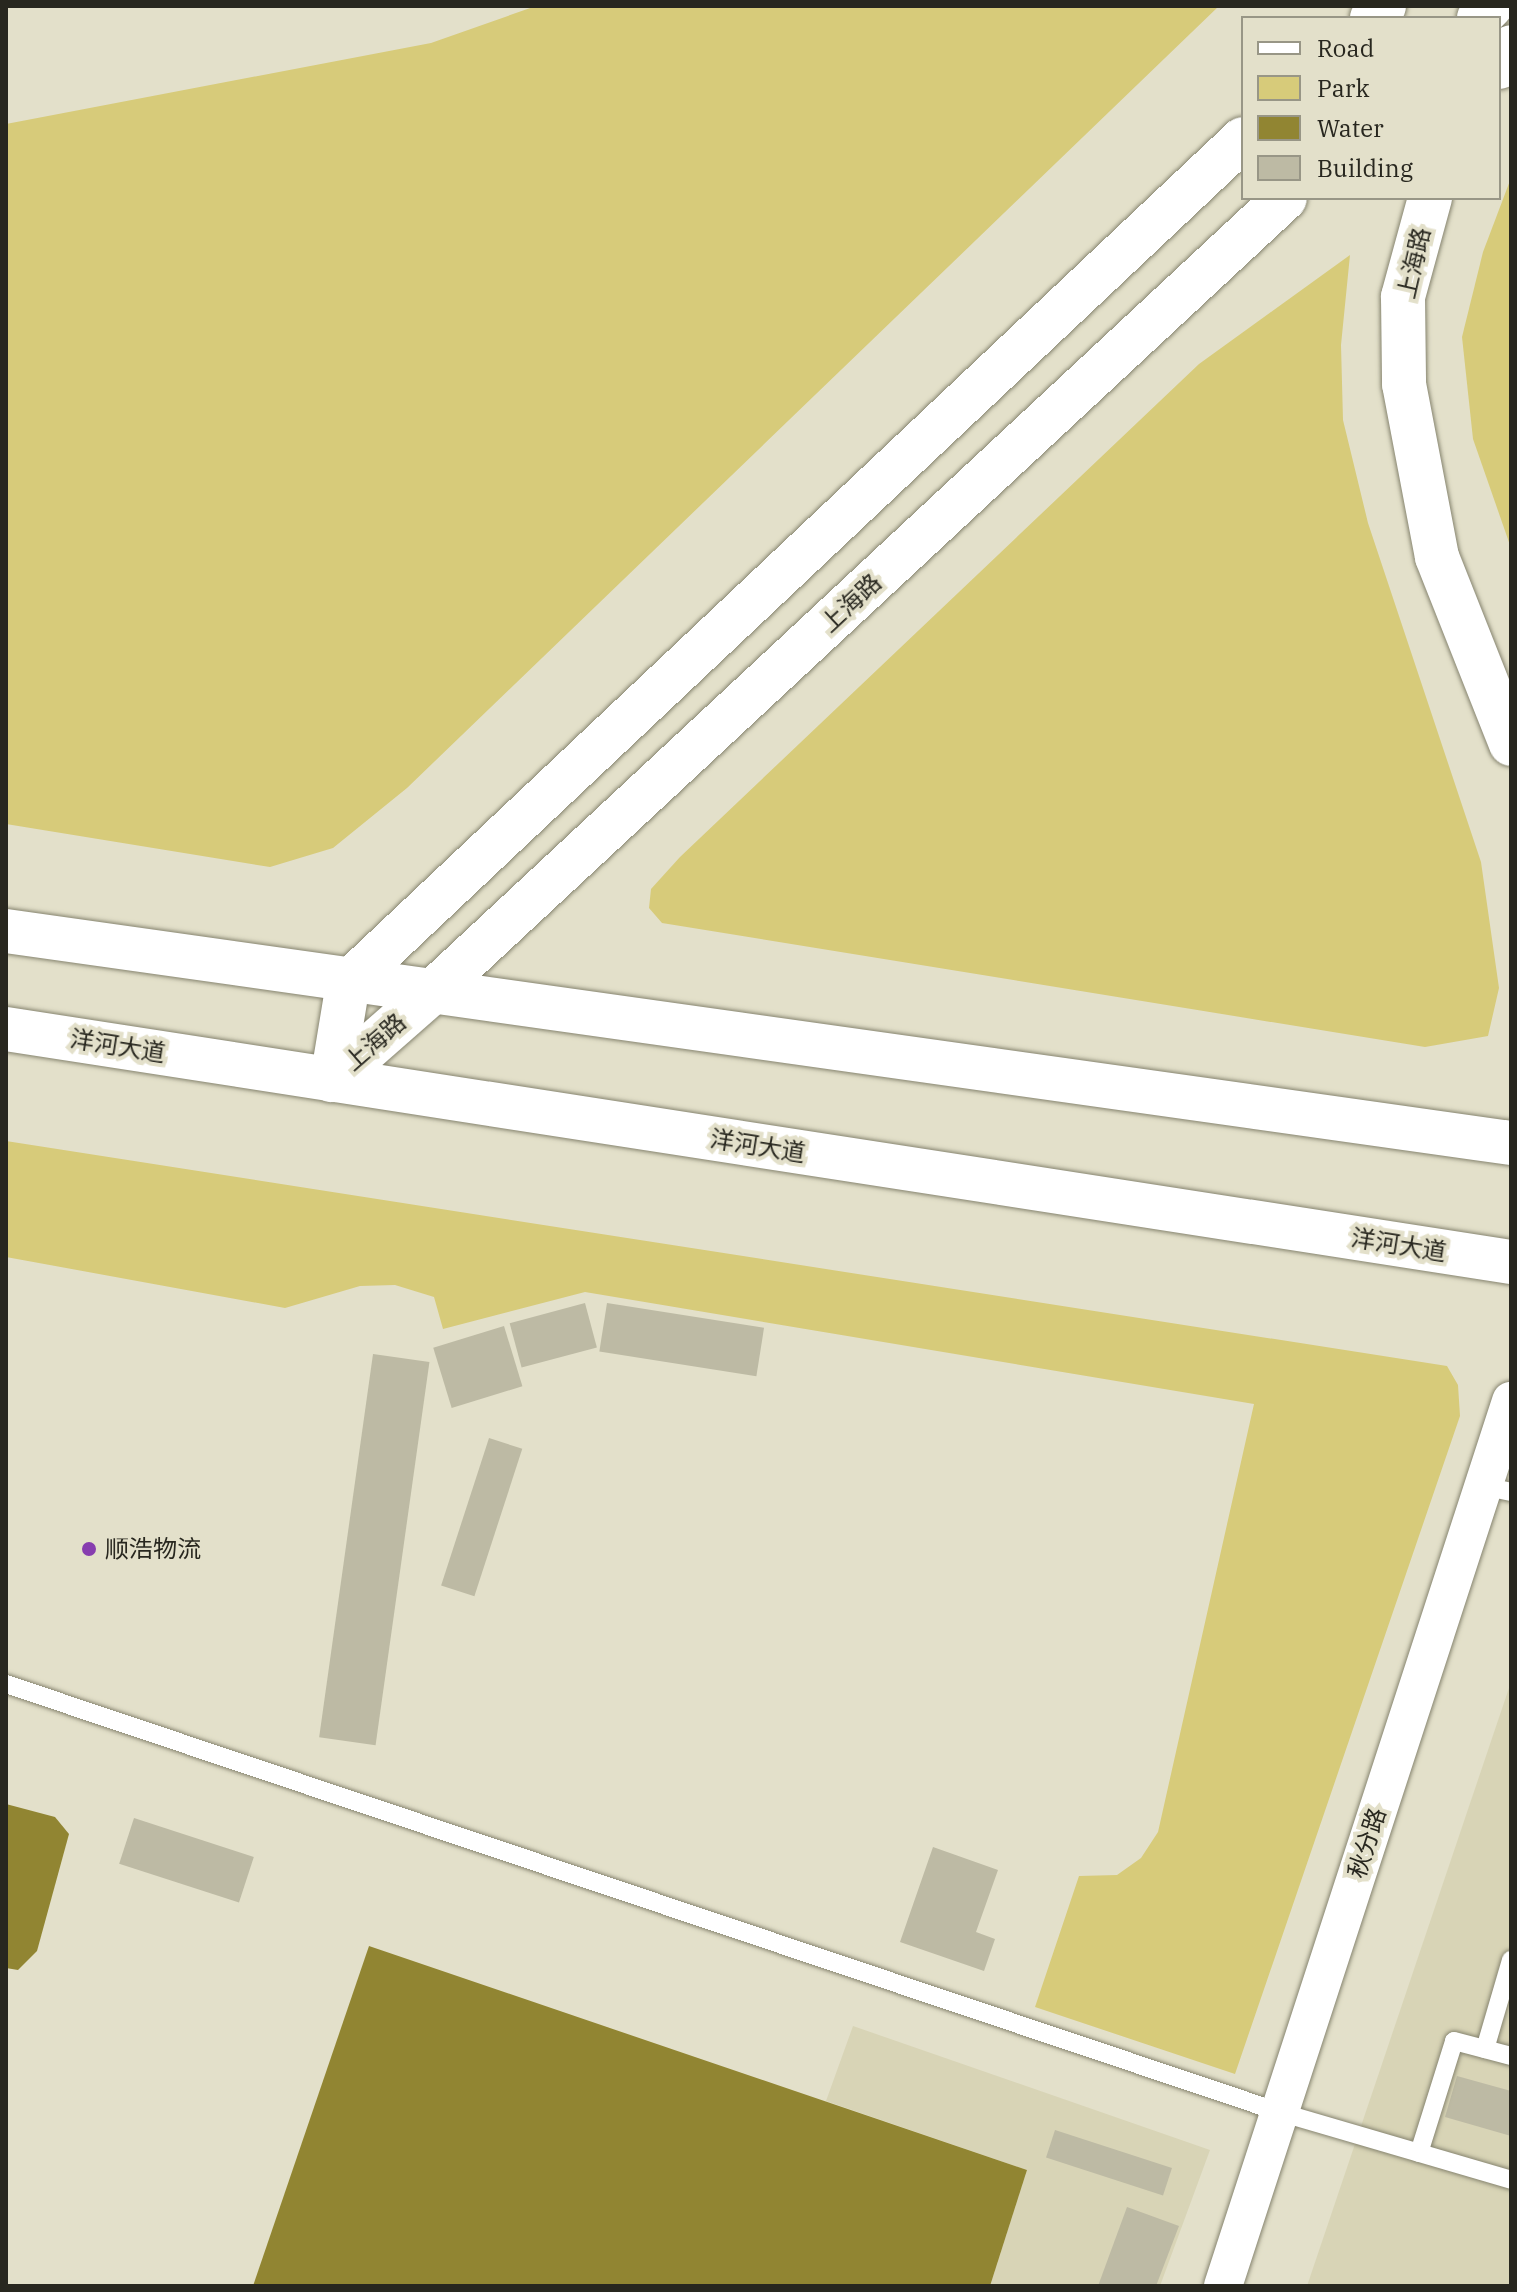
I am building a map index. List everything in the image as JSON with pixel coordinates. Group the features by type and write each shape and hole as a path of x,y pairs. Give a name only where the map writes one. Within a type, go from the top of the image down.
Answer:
{"main road":[{"path":"348,983 1241,141"},
{"name":"上海路","path":"332,1080 430,994 1283,200"},
{"name":"上海路","path":"1429,200 1403,297 1404,384 1437,557 1511,744"},
{"path":"6,931 348,983 1511,1143"},
{"name":"上海路","path":"332,1080 348,983"},
{"name":"洋河大道","path":"6,1029 1511,1262"}],"street":[{"name":"秋分路","path":"1223,2286 1279,2112 1497,1489 1511,1401"}],"lane":[{"path":"6,1684 1279,2112 1511,2180"},
{"path":"1485,2049 1511,1960"},
{"path":"1419,2153 1454,2041 1511,2056"}],"shaded area":[{"path":"1511,1682 1511,2286 1307,2286"},
{"path":"853,2026 1210,2150 1160,2286 990,2286 1027,2170 826,2101"}],"green space":[{"path":"536,6 1219,6 407,788 333,848 270,867 6,824 6,124 431,43"},
{"path":"1511,178 1511,548 1473,439 1462,337 1483,252"},
{"path":"1350,255 1341,345 1343,420 1368,523 1481,862 1499,988 1488,1036 1425,1047 662,923 649,908 651,889 680,857 1199,364"},
{"path":"6,1141 1447,1366 1458,1385 1460,1416 1235,2074 1035,2007 1079,1876 1117,1875 1141,1858 1158,1832 1254,1404 585,1292 443,1329 434,1297 395,1285 360,1286 285,1308 6,1257"}],"water":[{"path":"6,1804 55,1817 69,1834 37,1951 18,1970 6,1968"},
{"path":"369,1946 1027,2170 990,2286 253,2286"}],"building":[{"path":"585,1303 597,1347 522,1368 510,1323"},
{"path":"607,1303 764,1328 756,1376 599,1351"},
{"path":"504,1326 522,1386 452,1408 433,1348"},
{"path":"373,1354 429,1362 376,1745 319,1737"},
{"path":"489,1438 522,1449 474,1596 441,1585"},
{"path":"134,1818 254,1857 239,1903 119,1864"},
{"path":"933,1847 998,1870 976,1932 995,1939 984,1971 900,1942"},
{"path":"1457,2076 1511,2091 1511,2136 1445,2117"},
{"path":"1055,2130 1172,2168 1163,2196 1046,2158"},
{"path":"1127,2207 1179,2226 1156,2286 1098,2286"}],"place":[{"name":"顺浩物流","path":"89,1549"}]}
